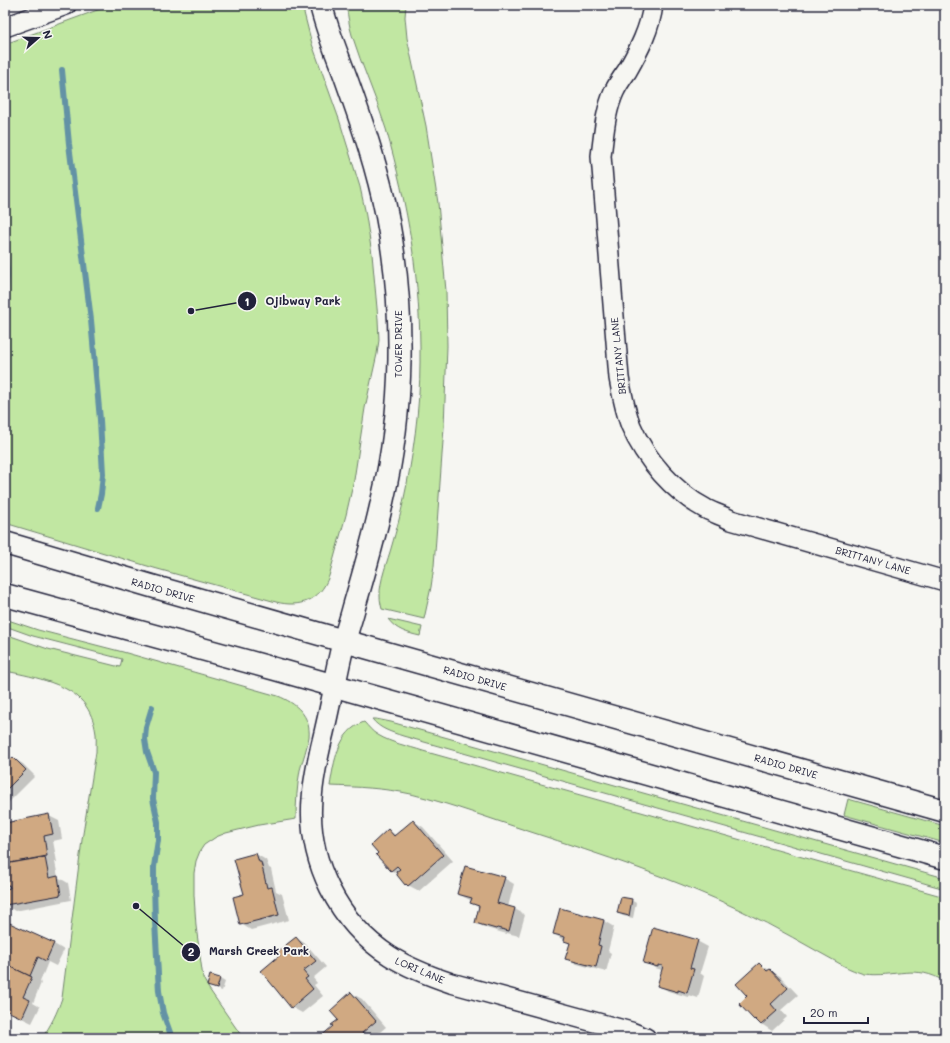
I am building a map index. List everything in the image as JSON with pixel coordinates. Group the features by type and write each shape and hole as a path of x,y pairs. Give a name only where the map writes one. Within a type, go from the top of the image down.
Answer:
{"main road":[{"name":"TOWER DRIVE","path":"321,5 378,174 396,274 400,346 398,386 390,460 378,520 344,642 334,686"},
{"name":"RADIO DRIVE","path":"5,543 344,642 945,811"},
{"path":"5,595 945,858"}],"street":[{"path":"5,27 66,5"},
{"name":"BRITTANY LANE","path":"653,5 646,35 614,91 608,109 601,156 619,378 623,402 631,425 646,453 663,474 684,495 706,509 731,520 945,581"},
{"name":"LORI LANE","path":"334,686 314,774 311,822 316,850 326,880 337,902 351,921 369,941 380,949 400,962 423,973 451,983 631,1032 646,1038"}],"green space":[{"path":"111,5 302,5 312,44 339,119 360,187 372,254 379,340 365,408 354,480 346,515 329,576 325,585 315,597 308,601 293,604 276,602 154,568 5,523 5,44"},
{"path":"346,5 406,5 405,17 407,38 426,126 438,203 446,291 447,346 444,427 434,566 424,619 382,609 380,601 381,584 402,508 410,468 419,397 420,332 412,244 401,186 386,129 352,35"},
{"path":"5,619 38,630 123,652 278,696 291,702 305,717 308,723 309,737 299,776 296,819 259,825 216,837 204,845 196,861 194,873 194,895 196,926 203,978 243,1038 42,1038 54,1019 62,998 82,840 96,752 96,734 93,720 88,709 74,694 56,684 5,671 5,634 48,649 120,667 122,659 33,636 5,626"},
{"path":"388,619 422,627 420,636 398,628"},
{"path":"372,719 391,722 945,878 945,889 403,736 382,728"},
{"path":"364,722 372,731 383,738 423,751 945,897 945,982 935,976 915,972 875,975 864,974 844,966 779,930 715,898 611,858 456,807 391,790 330,786 333,767 343,740 348,732 355,726"},
{"path":"848,799 945,826 945,843 844,815"}],"water":[{"path":"5,240 9,276 5,298"}],"building":[{"path":"13,757 26,770 5,791 5,761 6,763"},
{"path":"49,814 53,834 44,836 47,856 5,864 5,823"},
{"path":"413,820 443,855 408,886 406,884 405,885 397,875 396,872 400,869 397,866 391,871 376,855 378,853 371,845 388,829 394,836"},
{"path":"256,853 259,862 261,862 267,888 272,887 279,915 240,925 233,897 244,894 234,859"},
{"path":"45,857 49,878 58,876 61,895 5,905 5,889 10,888 9,885 5,886 5,864"},
{"path":"465,866 505,877 497,903 515,908 509,931 475,923 479,906 470,903 472,898 457,894"},
{"path":"621,897 632,899 629,916 617,913"},
{"path":"560,908 604,920 598,945 601,946 596,967 565,959 570,943 564,941 565,937 553,934"},
{"path":"5,921 54,943 46,961 38,957 30,976 5,964"},
{"path":"653,927 698,940 690,968 694,969 687,993 657,986 663,966 658,965 658,967 643,963"},
{"path":"296,937 316,961 303,971 308,977 305,979 313,989 291,1008 261,971 280,955 277,952"},
{"path":"759,963 767,971 770,969 788,988 771,1004 777,1011 761,1025 755,1019 754,1020 739,1004 747,996 736,984"},
{"path":"5,964 32,977 23,997 30,1000 22,1018 5,1010"},
{"path":"210,975 220,978 217,989 207,986"},
{"path":"351,992 376,1021 362,1033 366,1038 319,1038 338,1020 330,1011"}],"waterway":[{"path":"62,70 69,144 91,320 100,420 103,474 98,508"},
{"path":"152,707 146,727 145,739 147,752 154,772 153,799 158,822 154,882 159,991 163,1013 172,1038"}],"place":[{"name":"Ojibway Park","path":"191,311"},
{"name":"Marsh Creek Park","path":"136,906"}]}
